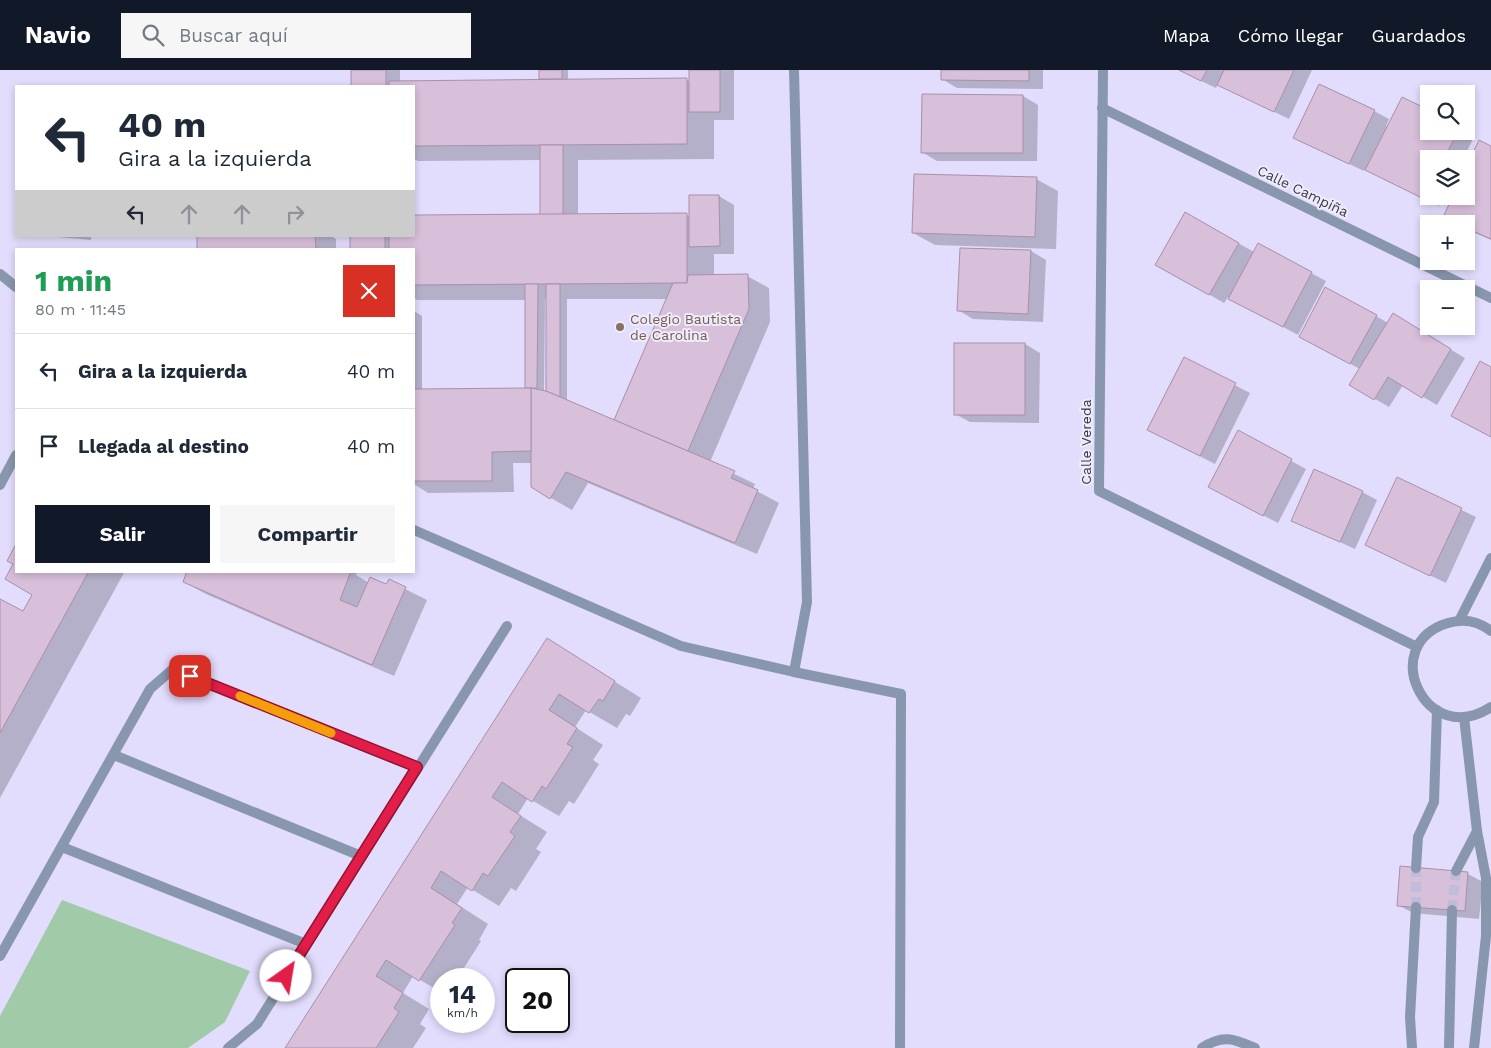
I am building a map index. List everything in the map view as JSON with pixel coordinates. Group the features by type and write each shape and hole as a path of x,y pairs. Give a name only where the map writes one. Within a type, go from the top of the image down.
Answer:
{"street":[{"path":"794,70 807,602 794,672"},
{"name":"Calle Vereda","path":"1103,70 1099,491 1417,647"},
{"name":"Calle Campiña","path":"1102,108 1491,298"},
{"path":"0,274 15,286"},
{"path":"0,486 15,457"},
{"path":"415,530 681,646 901,694 900,1048"},
{"path":"1460,619 1491,558"},
{"path":"1491,631 1482,624 1460,619 1434,627 1417,647 1411,668 1416,688 1428,705 1447,716 1464,717 1480,713 1491,707"},
{"path":"228,1048 257,1024 507,626"},
{"path":"0,956 150,689 173,669 417,767"},
{"path":"1416,868 1418,837 1434,802 1437,710"},
{"path":"1464,717 1477,831 1486,878 1486,927 1474,1048"},
{"path":"114,755 361,856"},
{"path":"1456,871 1477,831"},
{"path":"62,847 306,944"},
{"path":"1412,1048 1410,1017 1416,907"},
{"path":"1449,1048 1452,910"},
{"path":"1202,1048 1215,1039 1234,1039 1255,1048"}],"green space":[{"path":"62,900 250,971 225,1022 188,1048 0,1048 0,1016"}],"building":[{"path":"351,70 386,70 386,85 351,85"},
{"path":"539,70 562,70 562,79 539,79"},
{"path":"689,70 720,70 720,112 689,112"},
{"path":"941,70 1029,70 1029,81 941,80"},
{"path":"1179,70 1207,70 1201,81"},
{"path":"1224,70 1294,70 1274,112 1217,85"},
{"path":"687,78 687,144 415,146 415,85 389,85 389,81"},
{"path":"1319,84 1375,110 1349,164 1293,138"},
{"path":"922,94 1023,95 1023,153 921,153"},
{"path":"1402,97 1420,106 1420,140 1454,140 1448,150 1420,150 1420,197 1365,170"},
{"path":"1479,140 1491,146 1491,239 1475,232 1475,215 1444,215 1449,205 1475,205 1474,150"},
{"path":"540,145 563,145 563,215 540,215"},
{"path":"914,174 1037,177 1035,237 912,233"},
{"path":"689,195 719,195 720,246 689,247"},
{"path":"1185,212 1239,243 1209,295 1155,265"},
{"path":"687,213 687,283 415,285 415,248 389,248 389,237 415,237 415,215"},
{"path":"197,237 315,237 316,248 197,248"},
{"path":"350,237 385,237 385,248 350,248"},
{"path":"1258,243 1312,272 1283,327 1228,299"},
{"path":"960,248 1031,250 1028,314 957,311"},
{"path":"748,274 749,309 688,451 614,420 673,283 687,283 688,275"},
{"path":"525,284 538,284 537,388 525,388"},
{"path":"546,284 560,284 560,397 546,391"},
{"path":"1325,287 1377,315 1350,364 1299,337"},
{"path":"1393,313 1420,330 1420,335 1428,335 1451,349 1422,398 1388,377 1374,400 1349,385"},
{"path":"954,343 1025,343 1025,415 954,415"},
{"path":"1184,357 1236,383 1200,456 1147,430"},
{"path":"1480,361 1491,367 1491,437 1451,416"},
{"path":"531,388 546,391 735,471 731,478 758,490 735,543 566,472 550,499 531,487"},
{"path":"531,388 531,451 492,452 492,481 415,481 415,389"},
{"path":"1238,430 1292,459 1263,516 1208,487"},
{"path":"1314,469 1363,491 1340,542 1291,521"},
{"path":"1397,477 1462,508 1430,576 1365,545"},
{"path":"15,546 15,573 88,573 0,733 0,599 23,611 32,595 5,579 13,564 7,561"},
{"path":"186,573 350,573 340,600 357,607 370,577 386,584 389,579 406,587 372,665 183,582"},
{"path":"547,638 615,681 603,701 599,699 589,713 559,694 549,710 577,728 567,744 573,747 546,789 542,786 532,802 502,782 492,797 521,816 510,832 515,836 488,876 483,873 472,891 441,871 431,888 462,908 452,923 455,925 419,981 386,960 376,976 403,993 394,1008 399,1012 376,1048 285,1048"},
{"path":"1400,866 1468,872 1465,911 1397,906"}],"tunnel":[{"path":"1416,868 1416,907"},
{"path":"1452,910 1456,871"}],"slow traffic":[{"path":"240,696 331,733"}],"place":[{"name":"Colegio Bautista de Carolina","path":"620,327"}],"route":[{"path":"190,676 417,767 286,976"}]}
